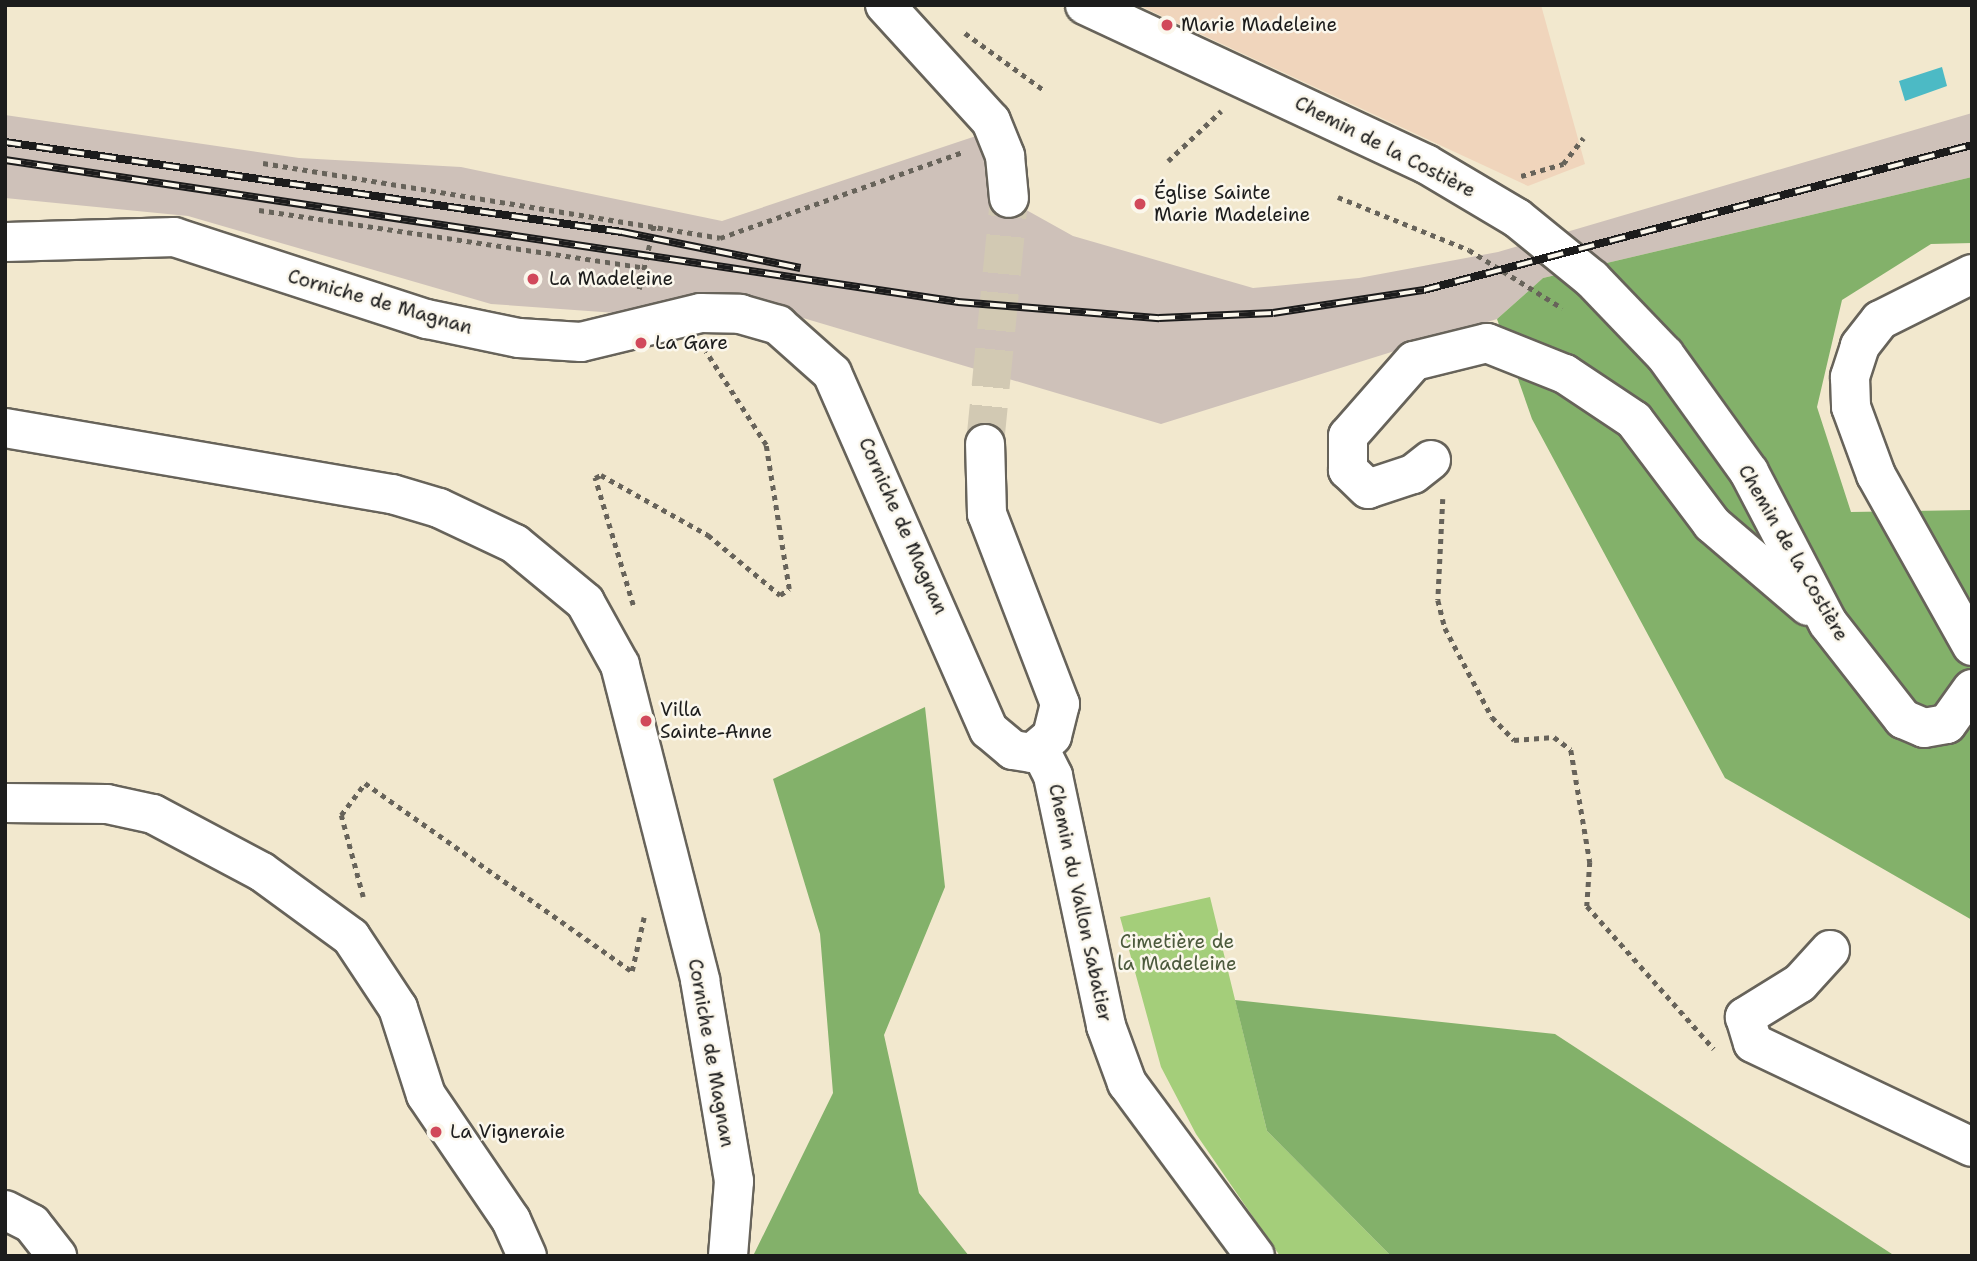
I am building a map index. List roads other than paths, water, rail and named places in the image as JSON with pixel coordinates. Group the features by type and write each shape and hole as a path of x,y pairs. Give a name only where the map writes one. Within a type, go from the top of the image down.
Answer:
{"street":[{"path":"885,5 991,121 1000,140 1009,198"},
{"name":"Chemin de la Costière","path":"1085,5 1305,105 1483,197 1592,279 1665,355 1749,472 1828,623 1903,719 1924,729 1947,724 1972,689"},
{"name":"Corniche de Magnan","path":"5,242 174,237 428,319 519,338 580,342 680,317 721,313 766,319 822,360 938,602 989,730 1013,750 1040,750"},
{"path":"1972,274 1880,320 1860,346 1850,377 1851,407 1876,475 1972,646"},
{"path":"1431,460 1413,474 1368,489 1348,470 1348,436 1413,362 1487,343 1554,370 1634,420 1712,524 1828,623"},
{"name":"Corniche de Magnan","path":"5,429 427,504 515,544 585,602 620,665 700,980 734,1181 728,1256"},
{"path":"985,444 987,514 1058,691 1057,727 1040,750"},
{"name":"Chemin du Vallon Sabatier","path":"1040,750 1053,776 1107,1026 1127,1083 1255,1256"},
{"path":"5,803 107,804 153,814 262,872 351,937 398,1008 426,1095 511,1220 527,1256"},
{"path":"1830,950 1800,983 1745,1017 1753,1043 1972,1147"},
{"path":"5,1210 32,1224 57,1256"}],"water":[{"path":"1942,67 1947,86 1905,101 1899,81"}],"tunnel":[{"path":"985,444 1009,198"}],"railway":[{"path":"5,142 622,232 800,268"},
{"path":"5,160 958,302 1159,318 1273,313 1424,290 1972,145"}],"place":[{"name":"Marie Madeleine","path":"1167,25"},
{"name":"Église Sainte Marie Madeleine","path":"1140,204"},
{"name":"La Madeleine","path":"533,279"},
{"name":"La Gare","path":"641,343"},
{"name":"Villa Sainte-Anne","path":"646,721"},
{"name":"La Vigneraie","path":"436,1132"}],"park label":[{"name":"Cimetière de la Madeleine","path":"1177,953"}]}
